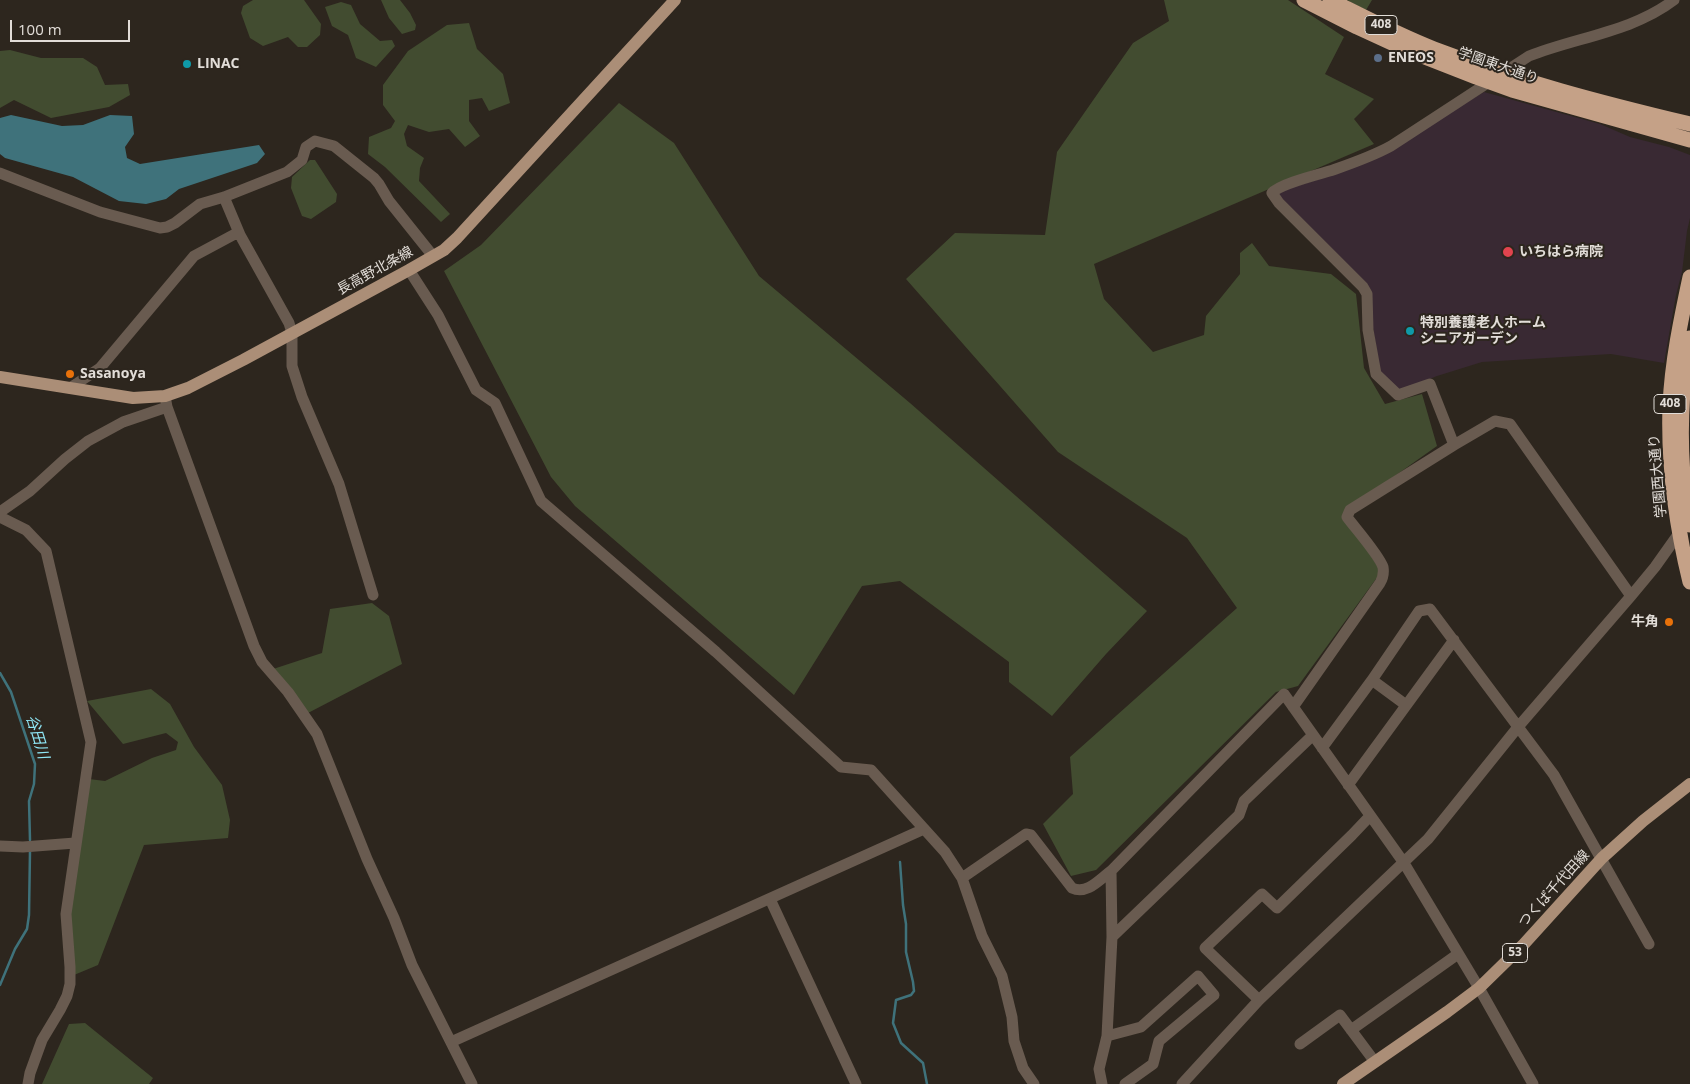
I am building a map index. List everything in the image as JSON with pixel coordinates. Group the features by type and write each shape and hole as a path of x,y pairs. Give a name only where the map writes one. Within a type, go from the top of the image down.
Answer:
{"highway":[{"name":"学園東大通り","path":"1304,0 1399,46 1496,78 1690,124"},
{"name":"学園東大通り","path":"1330,0 1496,78 1512,90 1689,141"},
{"name":"学園西大通り","path":"1687,523 1671,466 1670,404 1678,334 1690,277"},
{"name":"学園西大通り","path":"1690,338 1683,392 1682,431 1682,463 1690,582"}],"main road":[{"name":"長高野北条線","path":"0,376 166,402 188,388 409,270 458,238 675,0"},
{"name":"つくば千代田線","path":"1343,1084 1479,988 1524,944 1602,858 1643,821 1690,784"}],"street":[{"path":"1454,444 1430,384 1398,395 1376,374 1368,330 1367,294 1363,287 1279,203 1272,193 1280,187 1334,170 1384,150 1409,136 1529,56 1549,48 1632,24 1648,17 1674,0"},
{"path":"0,173 100,212 160,228 168,227 175,223 200,204 224,197 288,172 302,160 306,146 309,143 319,141 334,146 374,178 389,201 433,256"},
{"path":"224,197 240,235 289,322 292,333 292,366 302,397 339,484 373,595"},
{"path":"70,388 100,368 194,256 235,234 240,235"},
{"path":"409,270 438,315 476,390 495,403 541,501 716,652 841,766 871,770 946,852 962,878 982,936 1002,976 1012,1017 1014,1040 1023,1068 1034,1084"},
{"path":"0,512 30,491 88,441 166,402 254,646 262,662 288,692 318,734 366,859 394,918 412,964 472,1084"},
{"path":"1293,707 1383,576 1383,567 1378,558 1347,517 1350,510 1454,444 1495,421 1510,424 1631,596"},
{"path":"0,517 26,530 46,551 91,742 66,914 70,984 67,996 42,1040 28,1084"},
{"path":"1182,1084 1259,1000 1428,839 1518,727 1655,567 1687,523"},
{"path":"1322,748 1419,612 1430,610 1554,775 1649,944"},
{"path":"1348,785 1454,640"},
{"path":"1372,680 1406,706"},
{"path":"962,878 1026,834 1031,835 1072,888 1078,891 1087,889 1111,871 1284,694 1404,863 1479,988 1533,1084"},
{"path":"1112,937 1239,815 1244,801 1313,735"},
{"path":"1259,1000 1205,948 1262,894 1277,908 1370,816"},
{"path":"451,1042 924,829"},
{"path":"0,846 23,847 75,843"},
{"path":"1102,1084 1100,1069 1107,1036 1112,937 1111,871"},
{"path":"770,899 856,1084"},
{"path":"1351,1030 1458,954"},
{"path":"1107,1036 1141,1026 1198,976 1214,994 1159,1041 1153,1064 1125,1084"},
{"path":"1300,1044 1340,1015 1375,1062"}],"shaded area":[{"name":"いちはら病院","path":"1484,92 1600,124 1630,137 1669,147 1690,155 1690,218 1682,272 1664,363 1611,354 1482,362 1437,376 1400,391 1380,372 1371,315 1371,299 1278,198 1278,192 1322,178 1449,113"}],"green space":[{"path":"253,0 304,0 321,24 320,35 307,47 298,47 288,37 263,46 250,38 241,13 243,6"},
{"path":"381,0 400,0 416,25 415,30 402,34 389,18"},
{"path":"1164,0 1288,0 1344,37 1325,74 1374,99 1354,119 1374,144 1094,264 1104,299 1153,352 1204,335 1206,316 1240,274 1240,253 1252,243 1269,266 1331,274 1356,294 1364,368 1385,404 1422,394 1437,446 1344,512 1381,572 1298,686 1276,692 1096,870 1071,876 1043,824 1073,794 1070,757 1237,608 1187,538 1058,452 906,279 955,233 1045,235 1057,152 1133,43 1169,21"},
{"path":"1347,0 1372,0 1366,10"},
{"path":"341,2 351,5 360,24 380,41 392,40 395,46 376,67 356,58 348,35 332,26 325,7"},
{"path":"469,23 477,49 503,74 510,103 489,111 482,98 469,100 469,121 480,136 465,147 449,129 429,132 408,125 404,134 407,146 424,158 420,168 419,181 450,214 441,222 385,167 368,154 369,137 391,128 395,121 383,105 383,85 408,51 447,25"},
{"path":"10,50 41,58 83,58 97,67 105,85 128,84 130,95 109,107 51,118 14,100 0,108 0,51"},
{"path":"619,103 674,143 759,276 910,403 1147,611 1106,654 1052,716 1009,682 1009,662 900,581 862,586 794,695 575,506 551,477 444,271 481,245"},
{"path":"310,160 315,160 337,194 336,202 311,219 302,216 291,188 292,177"},
{"path":"372,603 389,616 402,664 308,713 264,672 322,653 330,609"},
{"path":"151,689 170,704 194,747 222,785 230,820 228,838 144,845 98,965 74,975 69,910 89,779 105,781 152,758 176,750 178,742 166,733 123,744 87,701"},
{"path":"85,1023 153,1078 149,1084 42,1084 69,1024"}],"water":[{"path":"11,115 62,126 83,125 110,115 132,116 134,134 125,147 127,158 140,164 259,145 265,154 257,163 179,189 166,199 146,204 119,201 73,177 5,158 0,154 0,118"}],"waterway":[{"name":"谷田川","path":"0,673 11,692 35,764 34,784 29,801 30,840"},
{"name":"谷田川","path":"0,985 15,949 27,929 30,851"},
{"path":"900,862 906,924 906,952 914,991 911,995 896,1000 893,1023 901,1043 923,1063 927,1084"}],"place":[{"name":"ENEOS","path":"1378,58"},
{"name":"LINAC","path":"187,64"},
{"name":"いちはら病院","path":"1508,252"},
{"name":"特別養護老人ホーム シニアガーデン","path":"1410,331"},
{"name":"Sasanoya","path":"70,374"},
{"name":"牛角","path":"1669,622"}]}
